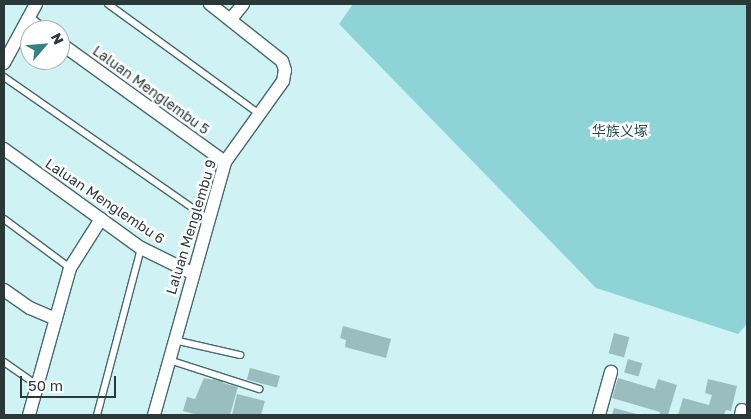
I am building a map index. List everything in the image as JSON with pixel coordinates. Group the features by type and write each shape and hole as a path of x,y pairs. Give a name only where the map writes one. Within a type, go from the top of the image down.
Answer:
{"street":[{"path":"4,63 36,4"},
{"path":"210,4 231,19 243,4"},
{"name":"Laluan Menglembu 9","path":"154,415 192,273 225,162 261,115 283,81 282,61 231,19"},
{"name":"Laluan Menglembu 5","path":"70,50 225,162"},
{"name":"Laluan Menglembu 6","path":"4,149 142,248 192,273"},
{"path":"29,415 70,268 101,219"},
{"path":"4,290 30,308 56,319"},
{"path":"600,415 611,372"}],"lane":[{"path":"108,4 261,115"},
{"path":"4,77 208,219"},
{"path":"4,219 70,268"},
{"path":"97,415 142,248"},
{"path":"174,340 240,355"},
{"path":"169,360 259,389"},
{"path":"4,362 37,386"}],"green space":[{"name":"华族义塚","path":"353,4 747,4 747,324 738,334 596,288 339,24"}],"building":[{"path":"343,326 391,339 386,358 345,347 346,340 340,338"},
{"path":"614,333 629,337 624,357 609,353"},
{"path":"628,359 642,363 639,377 624,372"},
{"path":"250,368 280,376 277,388 247,380"},
{"path":"214,374 225,377 223,383 238,387 230,415 198,415 183,411 187,397 195,399 204,378 213,380"},
{"path":"618,378 655,389 658,379 677,385 668,415 659,415 660,412 612,398"},
{"path":"708,379 737,386 731,411 726,410 724,415 678,415 683,398 709,405 712,395 705,393"},
{"path":"237,394 265,401 261,415 232,415"},
{"path":"614,408 640,415 612,415"}]}
